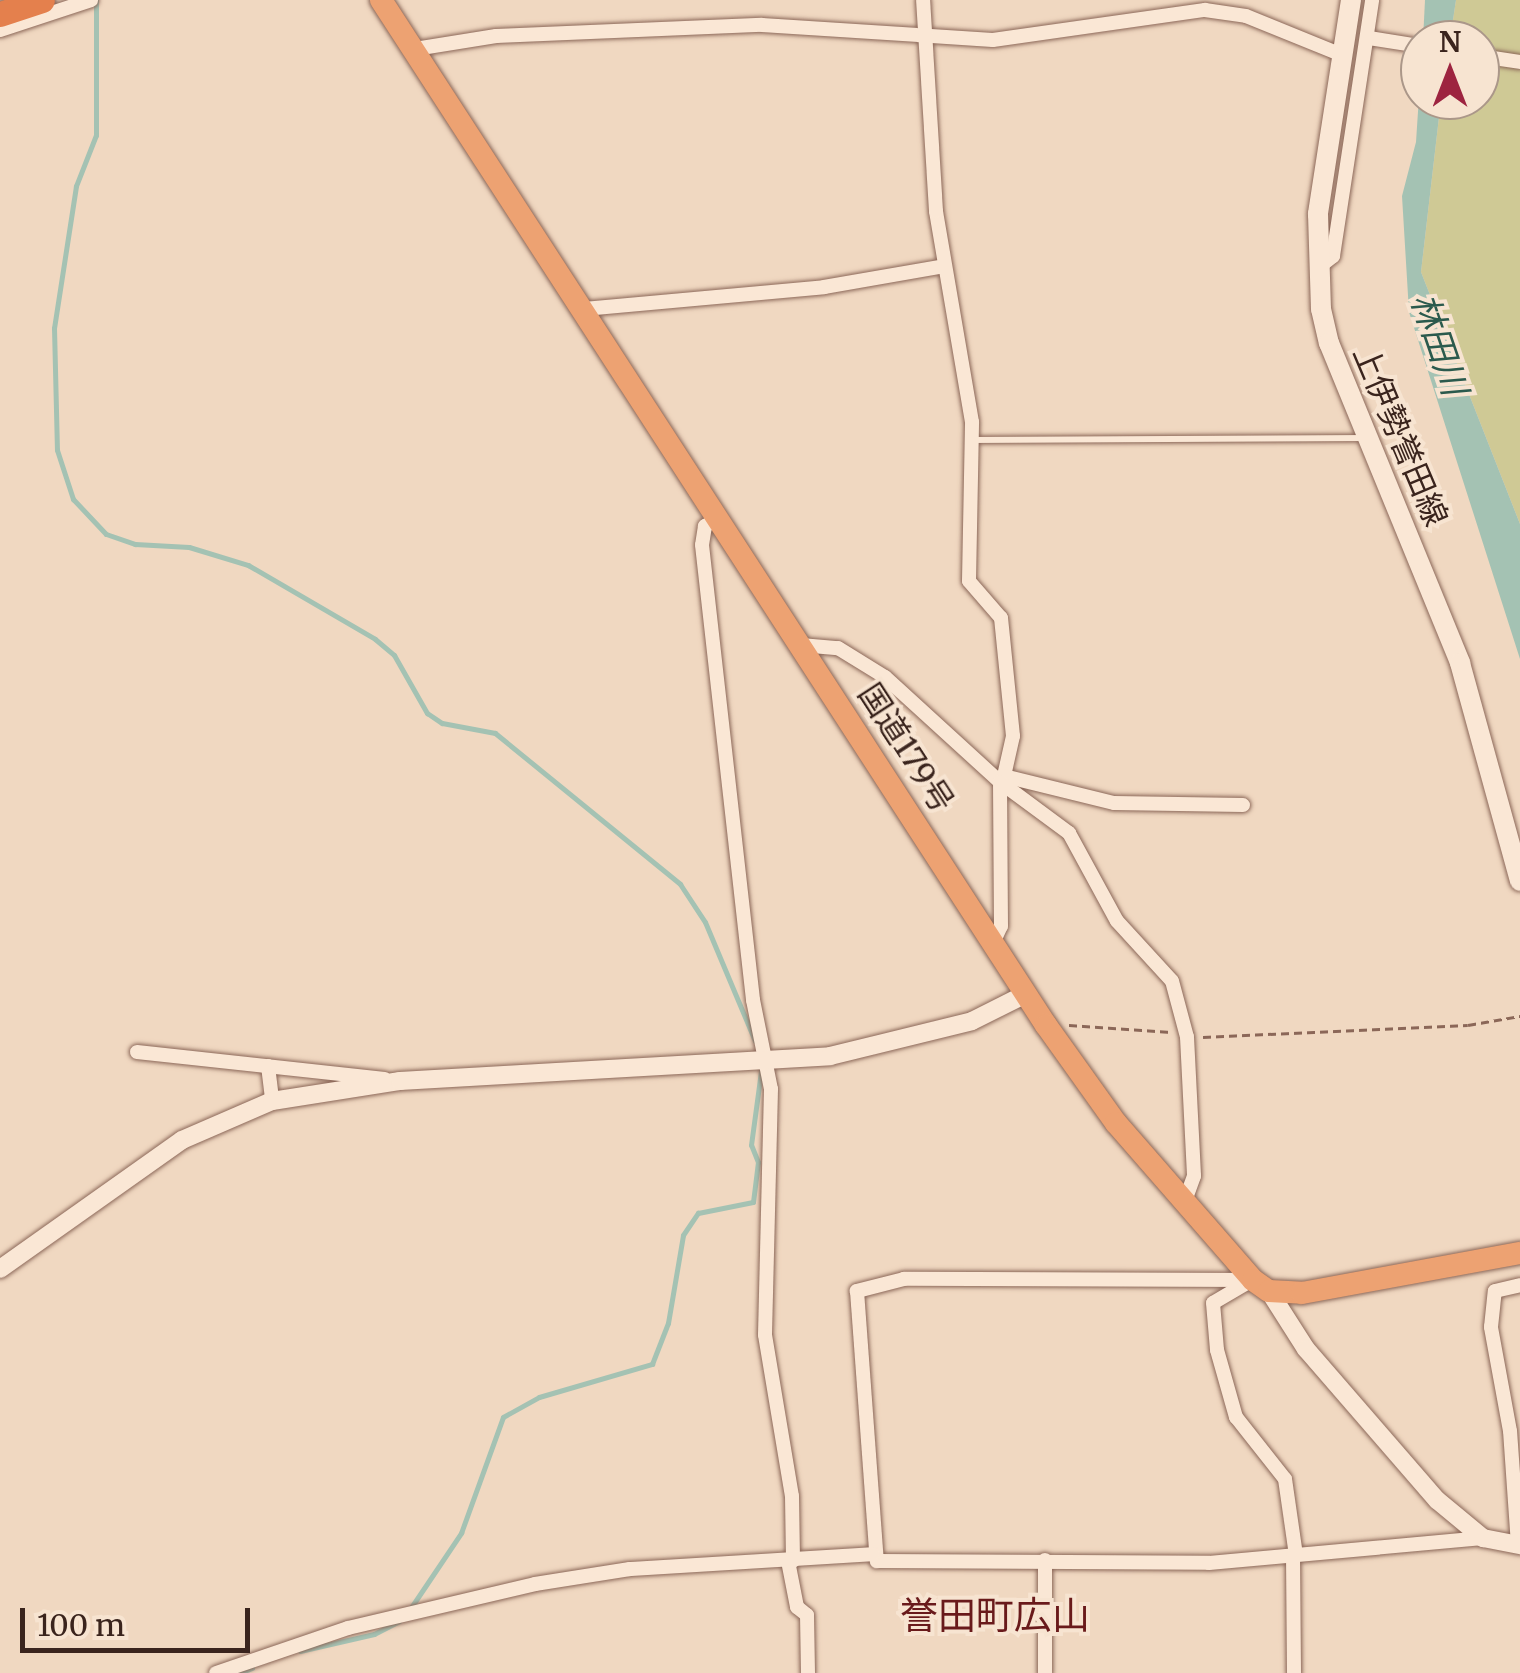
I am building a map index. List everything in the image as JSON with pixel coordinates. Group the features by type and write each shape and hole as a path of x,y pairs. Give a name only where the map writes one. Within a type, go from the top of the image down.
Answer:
{"highway":[{"path":"0,14 42,0"},
{"name":"国道179号","path":"382,0 1046,1025 1116,1123 1261,1285"},
{"path":"1261,1285 1302,1293 1520,1253"}],"main road":[{"name":"上伊勢誉田線","path":"1352,0 1318,214 1319,268 1329,343 1460,663 1520,881"}],"street":[{"path":"922,0 944,266 972,440 969,581 1001,618 1013,736 1002,779 1001,926 992,943"},
{"path":"1319,268 1333,256 1372,0"},
{"path":"0,30 86,2"},
{"path":"415,49 496,36 762,25 992,40 1206,10 1246,16 1342,55"},
{"path":"1369,38 1400,43"},
{"path":"584,309 824,287 944,266"},
{"path":"719,517 704,526 702,545 761,1062 764,1335 792,1496 790,1561 797,1608 807,1616 808,1673"},
{"path":"802,645 838,648 884,677 1052,817 1087,856 1118,922 1172,981 1186,1037 1194,1176 1184,1203"},
{"path":"1002,779 1114,803 1243,804"},
{"path":"0,1270 182,1140 272,1101 400,1080 761,1062 923,1036 1026,994"},
{"path":"138,1052 400,1080"},
{"path":"268,1066 272,1101"},
{"path":"873,1554 877,1500 856,1339 857,1292 904,1280 1010,1276 1261,1285"},
{"path":"1261,1285 1306,1349 1436,1500 1483,1538"},
{"path":"1261,1285 1213,1303 1218,1350 1236,1417 1285,1479 1294,1556 1294,1673"},
{"path":"216,1673 348,1628 534,1584 630,1569 873,1554 885,1565 1045,1560 1208,1564 1483,1538 1519,1545 1510,1431 1491,1326 1495,1291 1520,1285"},
{"path":"1045,1560 1045,1673"}],"lane":[{"path":"972,440 1368,438"}],"path":[{"path":"1046,1025 1095,1024 1186,1037 1468,1024 1520,1016"}],"shaded area":[{"path":"1456,0 1520,0 1520,524 1421,272 1439,120 1500,120 1500,20 1453,20"}],"water":[{"path":"1425,0 1456,0 1453,20 1424,20"},
{"name":"林田川","path":"1417,120 1439,120 1421,272 1520,524 1520,659 1409,312 1402,196"}],"waterway":[{"path":"96,0 96,135 76,186 54,328 57,450 73,499 106,534 135,544 189,547 248,565 375,639 394,655 427,713 442,723 495,733 680,884 705,922 755,1041"},
{"path":"410,1609 461,1533 503,1417 539,1397 652,1364 668,1323 683,1235 698,1213 753,1202 758,1162 751,1145 761,1071"},
{"path":"300,1651 374,1634 399,1621"},
{"path":"239,1673 252,1668"}],"district":[{"name":"誉田町広山","path":"995,1616"}]}
